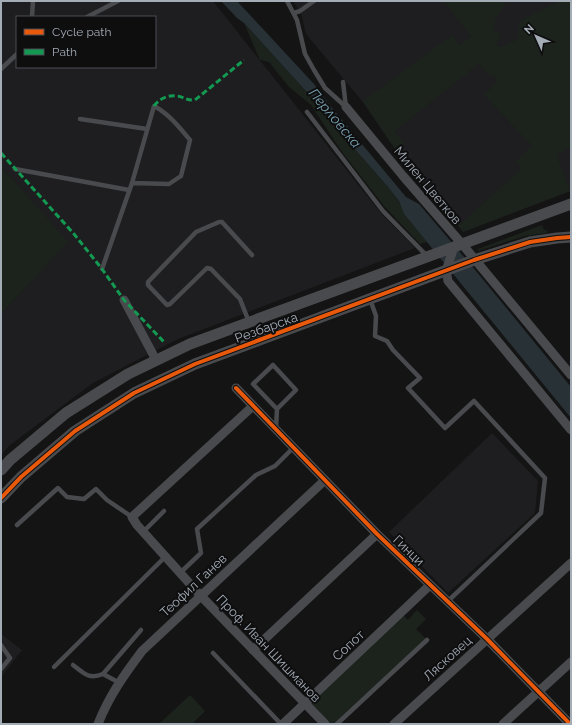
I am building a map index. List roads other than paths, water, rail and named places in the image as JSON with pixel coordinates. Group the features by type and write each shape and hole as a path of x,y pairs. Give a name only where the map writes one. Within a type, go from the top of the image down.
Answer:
{"street":[{"name":"Милен Цветков","path":"346,107 458,246 474,260 571,375"},
{"name":"Резбарска","path":"1,470 10,460 66,413 128,374 190,344 571,204"},
{"name":"Резбарска","path":"1,498 21,476 74,431 134,393 195,364 474,260 530,242 571,237"},
{"path":"458,246 446,271 448,281 571,430"},
{"path":"124,300 156,360"},
{"name":"Гинци","path":"236,388 377,534 487,640 570,724"},
{"path":"132,517 253,406"},
{"name":"Теофил Ганев","path":"98,724 118,682 142,651 200,595 325,480"},
{"name":"Проф. Иван Шишманов","path":"132,517 143,532 200,595 325,724"},
{"path":"253,650 377,534"},
{"name":"Лясковец","path":"394,724 571,563"},
{"name":"Сопот","path":"282,724 430,585"},
{"path":"503,724 571,662"}],"lane":[{"path":"32,16 33,1"},
{"path":"89,16 118,1"},
{"name":"Милен Цветков","path":"287,1 297,20 305,54 326,88 346,107"},
{"path":"294,13 300,11 314,1"},
{"path":"1,69 16,55"},
{"path":"343,82 346,107"},
{"path":"102,269 132,183 154,106 162,110 190,140 181,176 169,184 132,183"},
{"path":"307,112 383,211 428,257"},
{"path":"80,119 147,129"},
{"path":"15,169 129,190"},
{"path":"249,322 240,299 211,269 208,268 170,304 167,305 148,285 148,282 196,232 219,222 222,222 252,255"},
{"path":"370,299 376,316 375,336 387,342 420,378 408,388 445,428 474,401 545,478 541,513 447,602"},
{"path":"276,430 277,409 296,390 273,365 253,384 277,409"},
{"path":"180,573 202,553 197,529 256,475 275,466 293,448"},
{"path":"17,525 58,488 67,497 84,499 96,489 107,500 132,517"},
{"path":"143,532 164,511"},
{"path":"54,667 165,557"},
{"path":"73,665 87,676 95,678 103,674 141,630"},
{"path":"337,724 427,640"},
{"path":"1,645 10,658 1,669"},
{"path":"213,653 282,724"},
{"path":"103,674 118,682"}],"water":[{"name":"Перловска","path":"221,1 237,1 314,84 406,197 419,204 476,271 571,387 571,418 404,214 399,201 388,187 323,113 316,100 304,89 244,23 237,18"}]}
